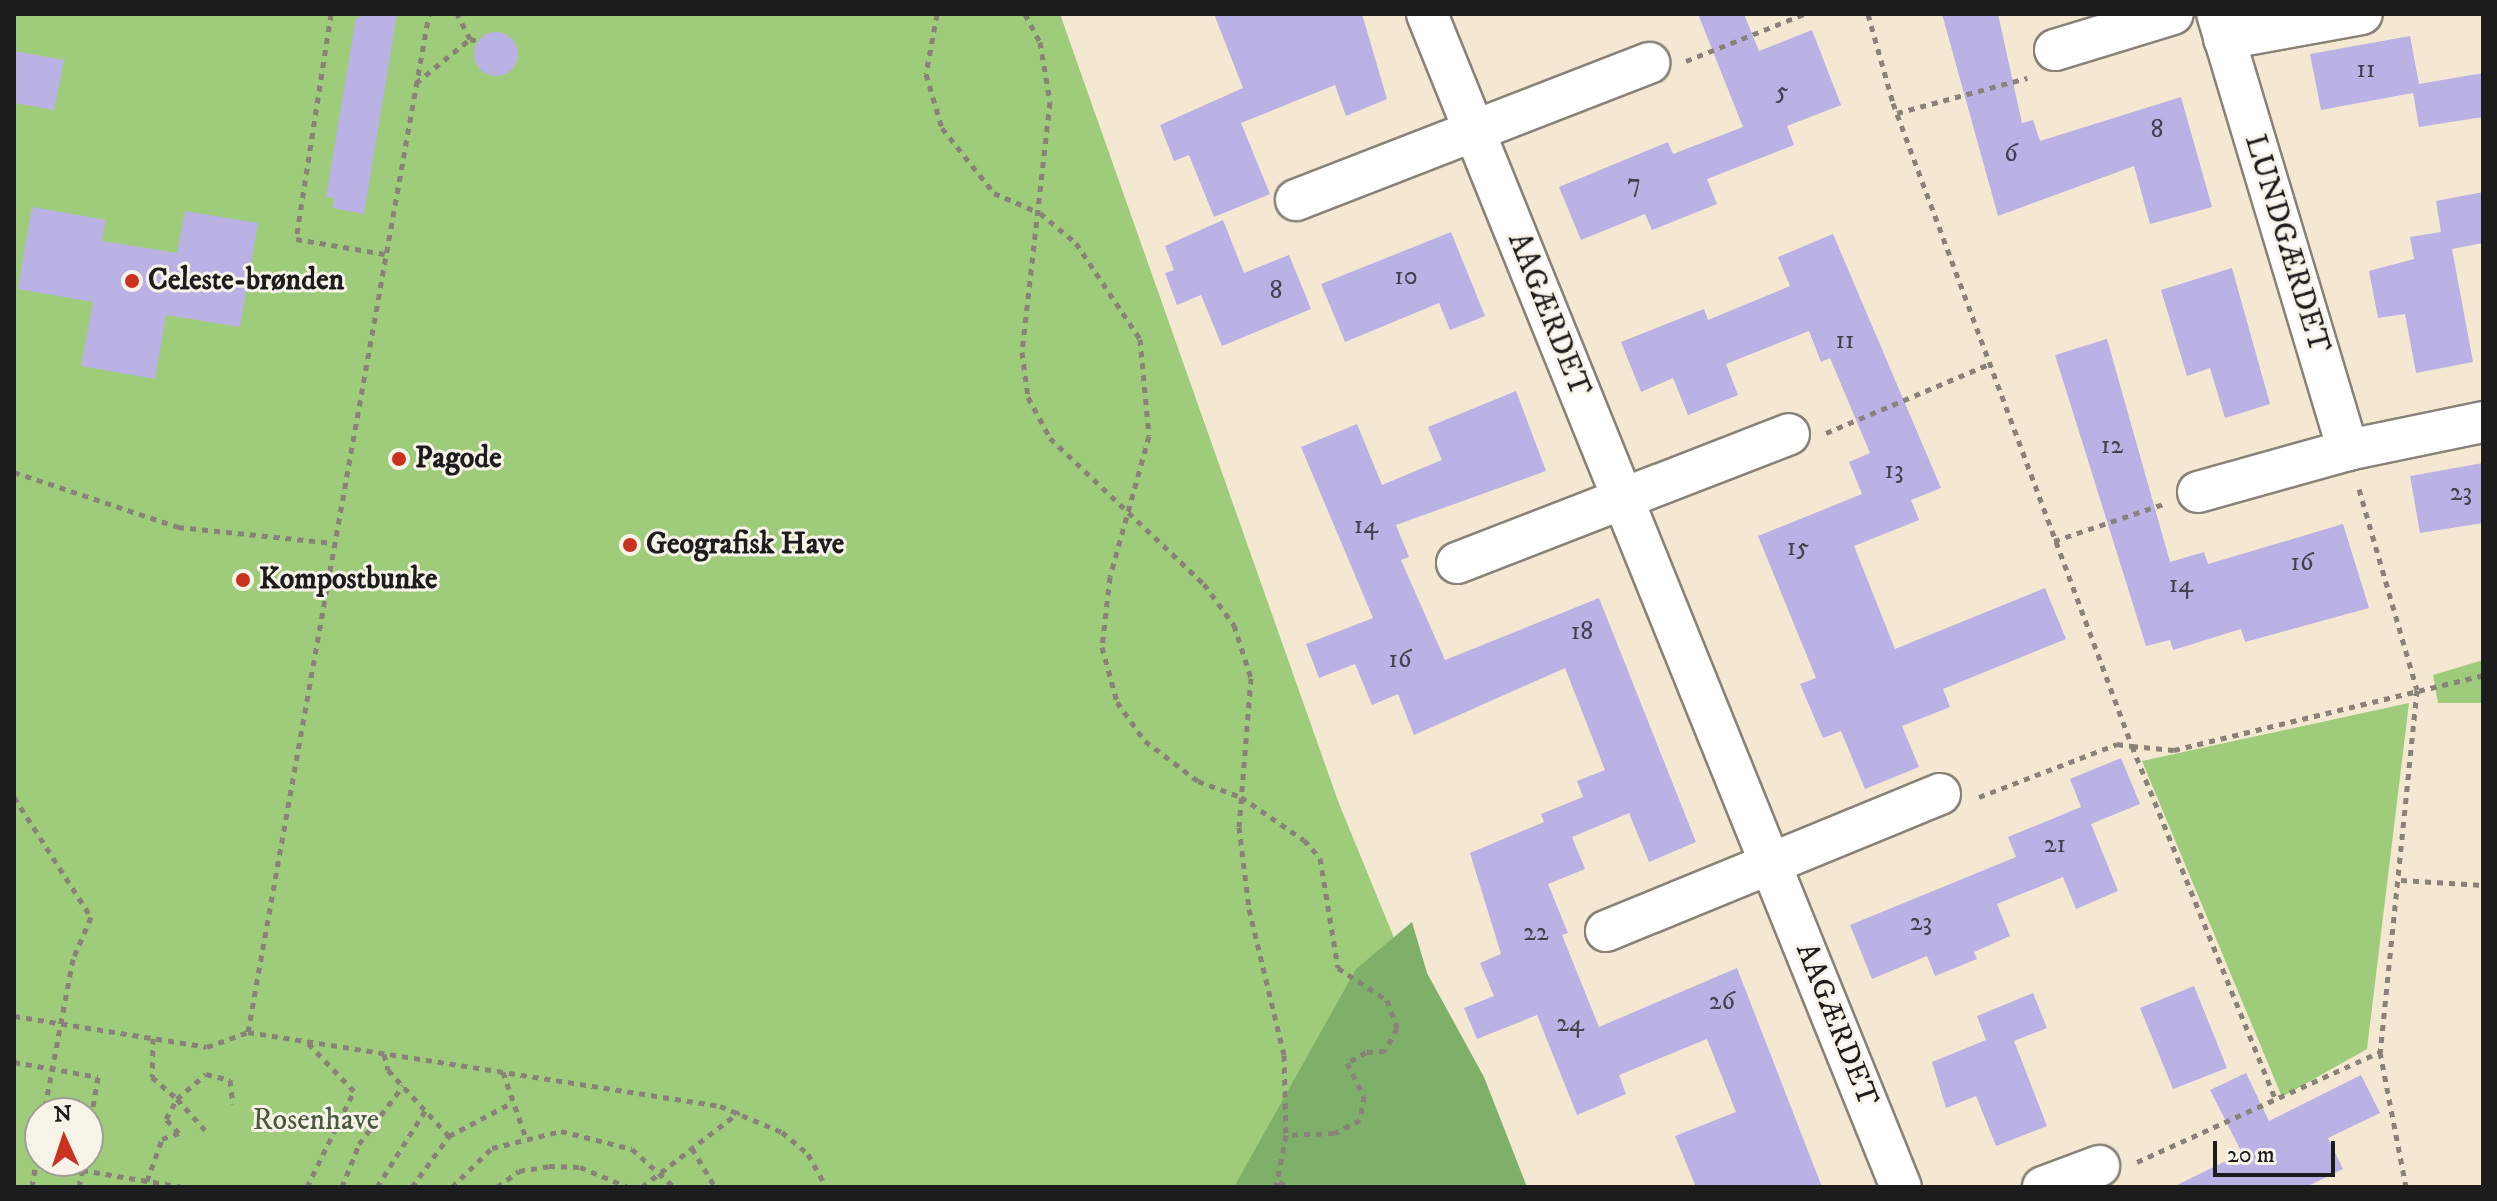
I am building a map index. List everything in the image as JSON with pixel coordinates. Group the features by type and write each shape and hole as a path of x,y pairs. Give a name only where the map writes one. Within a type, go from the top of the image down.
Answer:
{"street":[{"name":"AAGÆRDET","path":"1427,14 1901,1187"},
{"path":"2055,50 2173,14"},
{"name":"LUNDGÆRDET","path":"2348,450 2220,26 2362,14"},
{"path":"1296,200 1649,63"},
{"path":"2198,492 2348,450 2483,422"},
{"path":"1457,563 1789,434"},
{"path":"1606,931 1940,794"},
{"path":"2043,1187 2099,1166"}],"path":[{"path":"331,14 296,239 385,254"},
{"path":"248,1032 429,14"},
{"path":"457,14 470,39 479,41"},
{"path":"937,14 926,74 942,128 994,193 1040,213 1076,243 1114,292 1140,339 1149,436 1129,507 1102,647 1117,702 1145,741 1198,781 1241,797 1320,858 1338,968 1387,1000 1397,1028 1385,1051 1347,1063 1364,1096 1360,1120 1334,1133 1286,1135"},
{"path":"1025,14 1040,42 1050,102 1040,213 1022,352 1028,397 1050,438 1183,558 1234,625 1254,693 1241,797 1249,909 1284,1055 1286,1135 1278,1184 1289,1187"},
{"path":"1649,63 1659,72 1804,14"},
{"path":"1868,14 1897,113 1987,365 2132,746 2276,1100"},
{"path":"416,83 470,39"},
{"path":"1897,113 2050,72 2055,50"},
{"path":"1789,434 1804,443 1987,365"},
{"path":"2348,450 2417,690 2401,880 2380,1052 2406,1187"},
{"path":"14,472 166,524 333,543"},
{"path":"2054,541 2198,492"},
{"path":"1940,794 1956,806 2117,744 2174,750 2483,675"},
{"path":"14,797 91,917 60,1024 47,1097"},
{"path":"2401,880 2483,885"},
{"path":"14,1016 207,1047 248,1032 739,1112 808,1154 826,1187"},
{"path":"153,1038 152,1077 205,1130"},
{"path":"306,1041 354,1091 307,1187"},
{"path":"2099,1166 2108,1175 2380,1052"},
{"path":"384,1054 403,1086 449,1136"},
{"path":"14,1062 98,1077 95,1097"},
{"path":"503,1072 525,1135"},
{"path":"147,1181 162,1139 179,1133 166,1119 177,1099 206,1074 230,1080 233,1104"},
{"path":"342,1187 359,1144 403,1086"},
{"path":"412,1187 449,1136 513,1102"},
{"path":"377,1187 425,1110"},
{"path":"642,1187 739,1112"},
{"path":"452,1187 492,1148 525,1135 598,1136 662,1171 674,1187"},
{"path":"692,1148 715,1187"},
{"path":"497,1187 519,1171 549,1166 580,1167 628,1187"},
{"path":"104,1174 183,1187"}],"green space":[{"name":"Geografisk Have","path":"14,14 1060,14 1338,801 1496,1187 14,1187"},
{"path":"2483,660 2483,703 2438,703 2433,675"},
{"path":"2409,703 2367,1049 2282,1097 2142,761"},
{"path":"1412,922 1427,973 1484,1077 1527,1187 1234,1187 1356,969"}],"building":[{"path":"366,14 397,14 364,214 333,208 334,198 326,197 356,18"},
{"path":"1214,14 1362,14 1387,99 1346,116 1335,85 1241,123 1270,194 1214,217 1189,155 1174,161 1160,125 1243,88"},
{"path":"1698,14 1744,14 1759,51 1812,30 1841,105 1787,126 1794,145 1707,179 1717,204 1652,230 1645,214 1581,240 1559,187 1668,142 1673,154 1743,127"},
{"path":"1942,14 1998,14 2022,123 2033,120 2040,141 2181,97 2212,207 2150,224 2134,166 1998,216"},
{"path":"496,32 511,39 518,54 511,69 496,76 481,69 474,54 481,39"},
{"path":"2410,36 2419,84 2483,73 2483,117 2419,127 2413,93 2321,110 2310,54"},
{"path":"14,51 64,60 54,110 14,103"},
{"path":"2483,192 2483,243 2452,249 2473,362 2416,373 2405,314 2378,318 2369,271 2414,259 2410,237 2441,232 2436,201"},
{"path":"32,207 106,220 102,241 177,253 185,211 258,223 240,327 166,315 155,379 81,366 93,302 18,289"},
{"path":"1223,220 1244,273 1289,255 1311,309 1222,346 1201,295 1177,305 1165,273 1174,270 1165,246"},
{"path":"1451,232 1485,316 1450,330 1439,303 1345,342 1321,284"},
{"path":"1833,234 1941,488 1911,500 1919,520 1854,546 1895,649 2045,588 2066,639 1943,689 1950,707 1902,726 1919,767 1865,789 1841,731 1823,738 1800,684 1816,678 1758,536 1862,494 1849,462 1870,453 1830,358 1821,362 1809,331 1726,364 1738,395 1688,415 1673,378 1641,392 1621,342 1704,309 1708,320 1790,286 1778,257"},
{"path":"2232,268 2270,404 2225,418 2210,368 2187,376 2161,290"},
{"path":"2107,339 2170,562 2204,552 2208,564 2343,524 2369,608 2245,642 2241,629 2173,650 2170,640 2146,646 2055,355"},
{"path":"1516,391 1546,471 1396,525 1409,557 1401,560 1445,660 1599,598 1696,842 1649,862 1629,813 1572,837 1585,869 1548,884 1568,933 1562,935 1599,1027 1737,968 1822,1187 1696,1187 1675,1136 1736,1112 1707,1039 1619,1075 1626,1094 1577,1115 1537,1015 1477,1039 1464,1008 1494,996 1480,963 1501,954 1470,853 1544,822 1541,814 1583,797 1577,781 1605,770 1565,668 1414,735 1398,694 1372,705 1355,664 1319,678 1306,644 1373,618 1301,447 1357,424 1382,485 1442,460 1428,427"},
{"path":"2483,463 2483,523 2420,533 2410,476"},
{"path":"2121,758 2140,804 2091,824 2118,891 2076,909 2063,877 1997,904 2010,936 1974,952 1977,959 1935,976 1927,956 1872,979 1850,925 2016,857 2008,837 2081,807 2070,779"},
{"path":"2194,986 2227,1068 2173,1089 2140,1008"},
{"path":"2033,993 2047,1028 2014,1041 2047,1126 1996,1146 1976,1096 1946,1108 1932,1062 1986,1040 1977,1016"},
{"path":"2246,1073 2269,1121 2361,1075 2380,1113 2328,1138 2343,1169 2306,1187 2173,1187 2242,1153 2210,1090"}],"place":[{"name":"Celeste-brønden","path":"132,281"},
{"name":"Pagode","path":"399,459"},
{"name":"Geografisk Have","path":"630,545"},
{"name":"Kompostbunke","path":"243,580"}],"park label":[{"name":"Rosenhave","path":"316,1121"}]}
